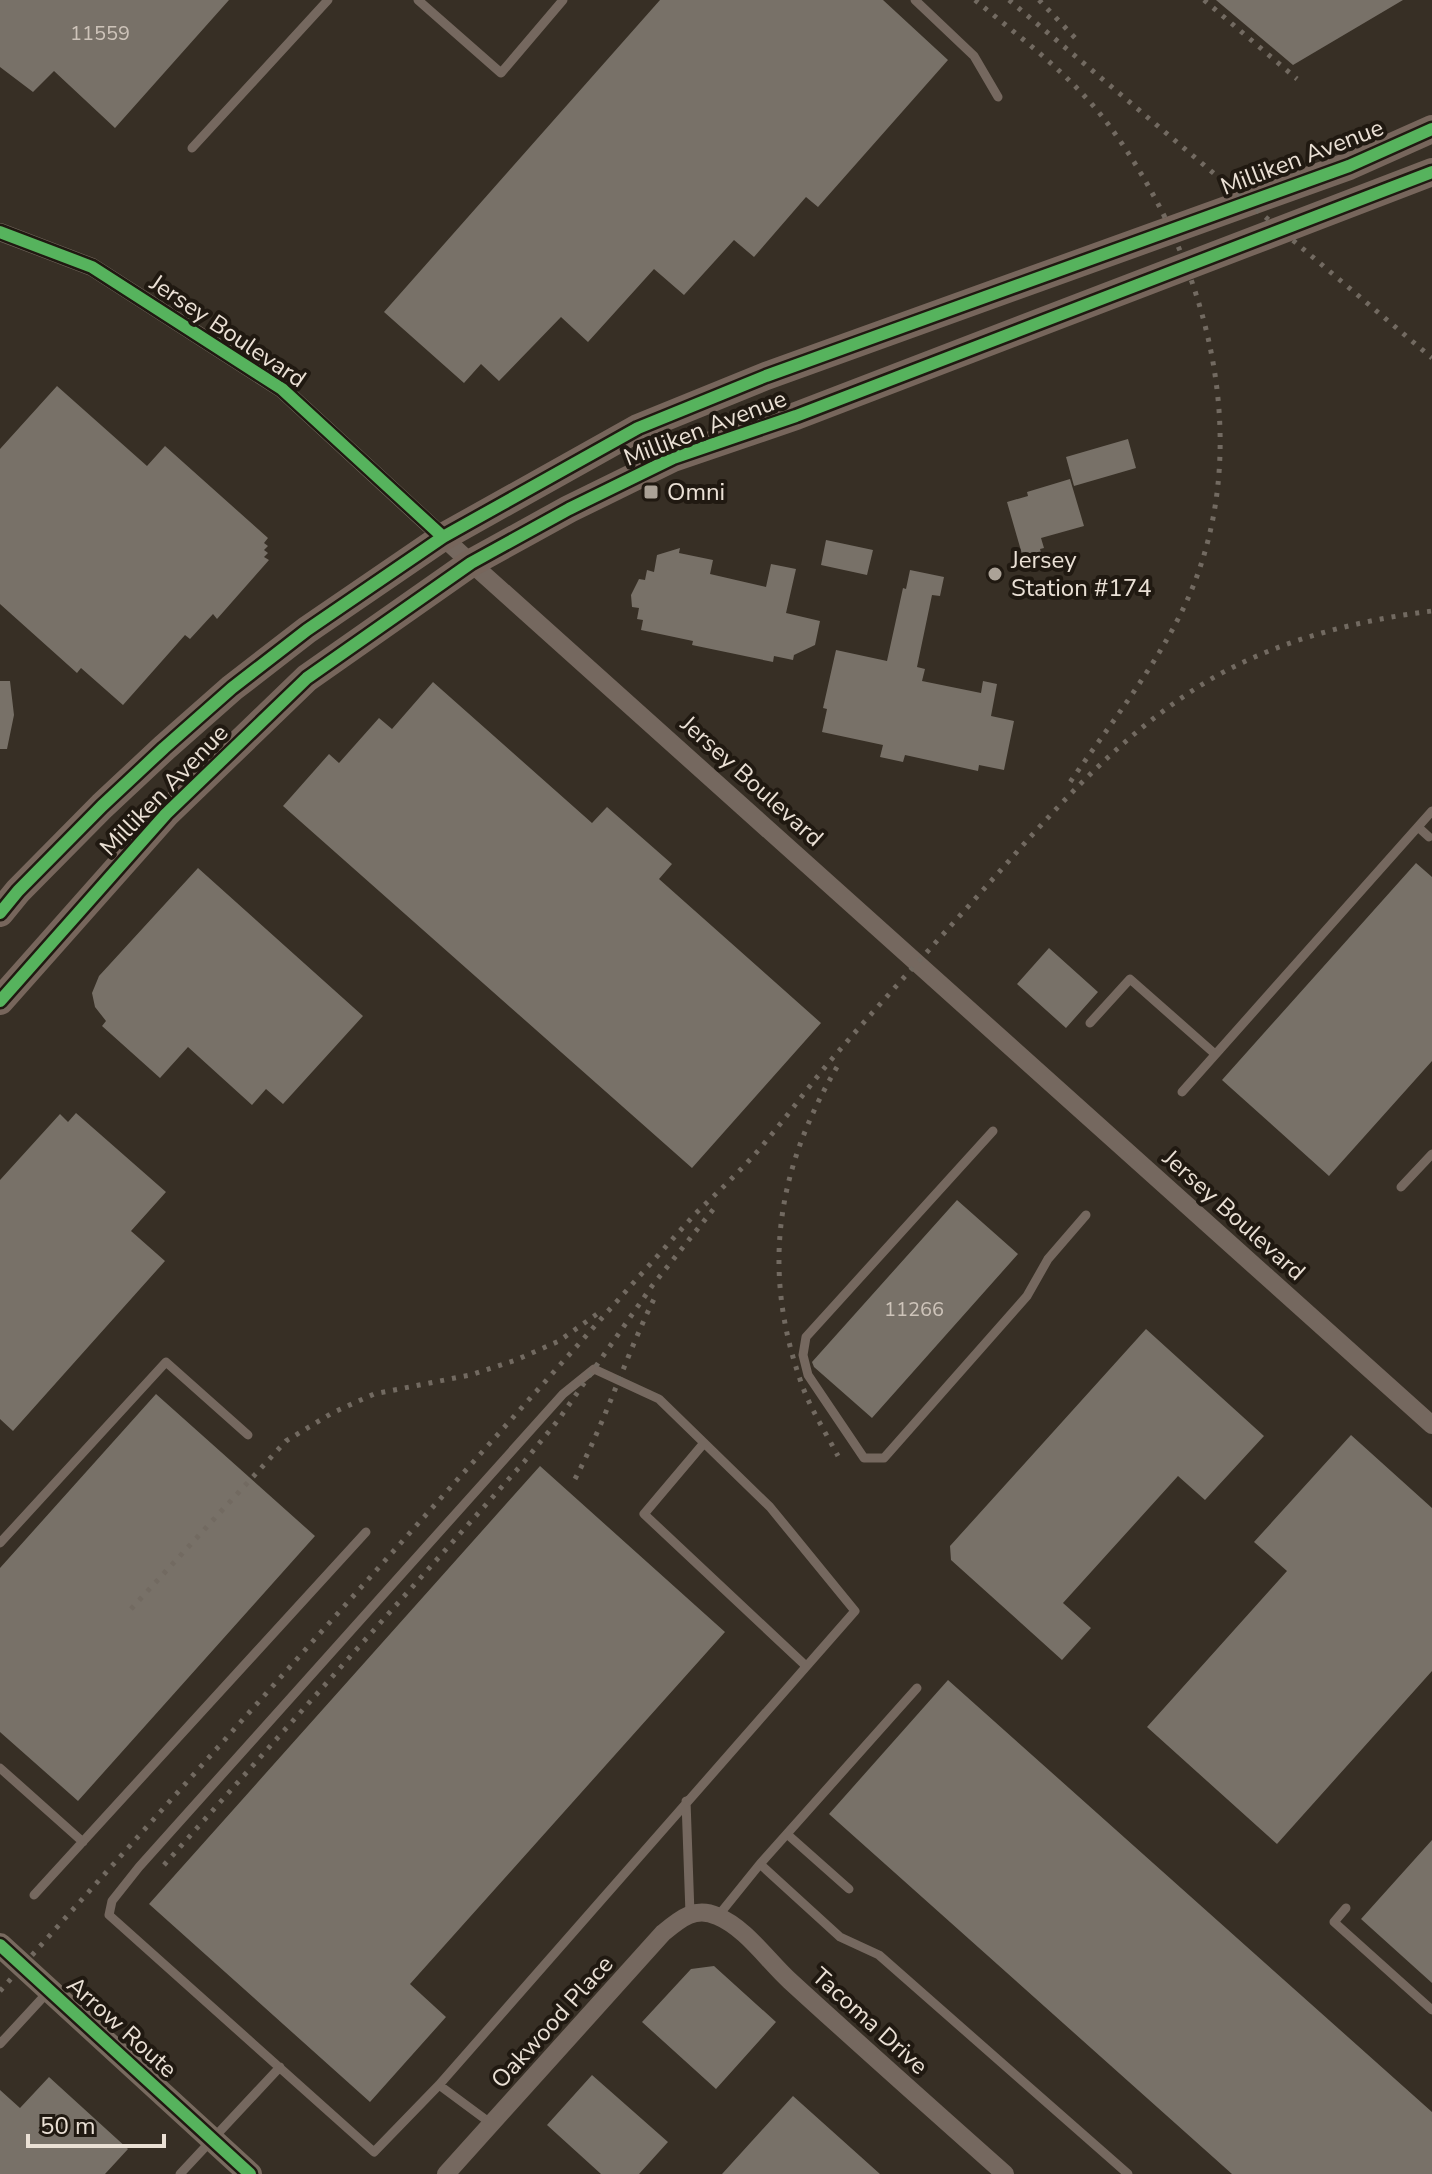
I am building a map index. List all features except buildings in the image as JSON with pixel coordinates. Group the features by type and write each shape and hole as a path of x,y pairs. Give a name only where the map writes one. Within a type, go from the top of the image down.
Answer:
{"main road":[{"name":"Milliken Avenue","path":"0,913 102,806 232,688 307,630 443,537 638,428 766,376 1349,166 1432,129"},
{"name":"Milliken Avenue","path":"0,1001 166,814 307,678 471,563 569,509 673,458 811,410 1432,172"},
{"name":"Arrow Route","path":"0,1945 250,2174"}],"street":[{"name":"Jersey Boulevard","path":"0,232 92,267 282,389 471,563 1432,1425"},
{"name":"Oakwood Place","path":"446,2174 663,1933 681,1918 703,1914"},
{"name":"Tacoma Drive","path":"703,1914 735,1926 788,1979 1005,2174"}],"lane":[{"path":"192,148 328,0"},
{"path":"418,0 501,73 563,0"},
{"path":"915,0 974,56 998,97"},
{"path":"1182,1092 1432,811"},
{"path":"1418,827 1429,837"},
{"path":"1090,1023 1130,979 1215,1054"},
{"path":"993,1131 806,1337 803,1355 808,1375 864,1458 884,1458 1027,1296 1048,1259 1086,1215"},
{"path":"1401,1187 1432,1154"},
{"path":"0,1543 166,1362 248,1435"},
{"path":"594,1369 659,1399 770,1507 855,1611 806,1666 439,2085 374,2152 109,1915 112,1901 139,1867 563,1394 594,1369"},
{"path":"704,1443 644,1514 806,1666"},
{"path":"34,1895 366,1532"},
{"path":"703,1914 760,1864 917,1688"},
{"path":"0,1768 83,1842"},
{"path":"686,1801 703,1914"},
{"path":"787,1834 849,1889"},
{"path":"760,1864 840,1937 879,1955 1128,2174"},
{"path":"1346,1908 1334,1922 1432,2010"},
{"path":"0,2044 50,1990"},
{"path":"180,2174 280,2067"},
{"path":"439,2085 493,2125"}],"railway":[{"path":"975,0 1045,58 1094,106 1143,177 1173,234 1196,294 1212,356 1220,419 1218,482 1207,544 1185,605 1145,676 1066,788"},
{"path":"1009,0 1432,358"},
{"path":"1039,0 1079,42"},
{"path":"1204,0 1297,79"},
{"path":"0,1991 695,1214 750,1160 831,1060 1045,820 1093,772 1170,706 1252,658 1341,628 1432,611"},
{"path":"837,1067 816,1106 788,1183 781,1222 779,1262 789,1343 802,1385 838,1456"},
{"path":"164,1865 524,1462 559,1419 652,1286 716,1206"},
{"path":"575,1479 654,1299"},
{"path":"131,1609 286,1441 332,1413 374,1394 470,1375 516,1360 559,1341 597,1314"}],"cycle path":[{"path":"0,913 102,806 164,748 232,688 307,630 443,537 638,428 766,376 1349,166 1432,129"},
{"path":"0,1001 166,814 307,678 471,563 569,509 673,458 796,416 1432,172"},
{"path":"0,232 92,267 282,389 443,537"},
{"path":"0,1945 250,2174"}],"place":[{"name":"Omni","path":"651,492"},
{"name":"Jersey Station #174","path":"995,574"}]}
